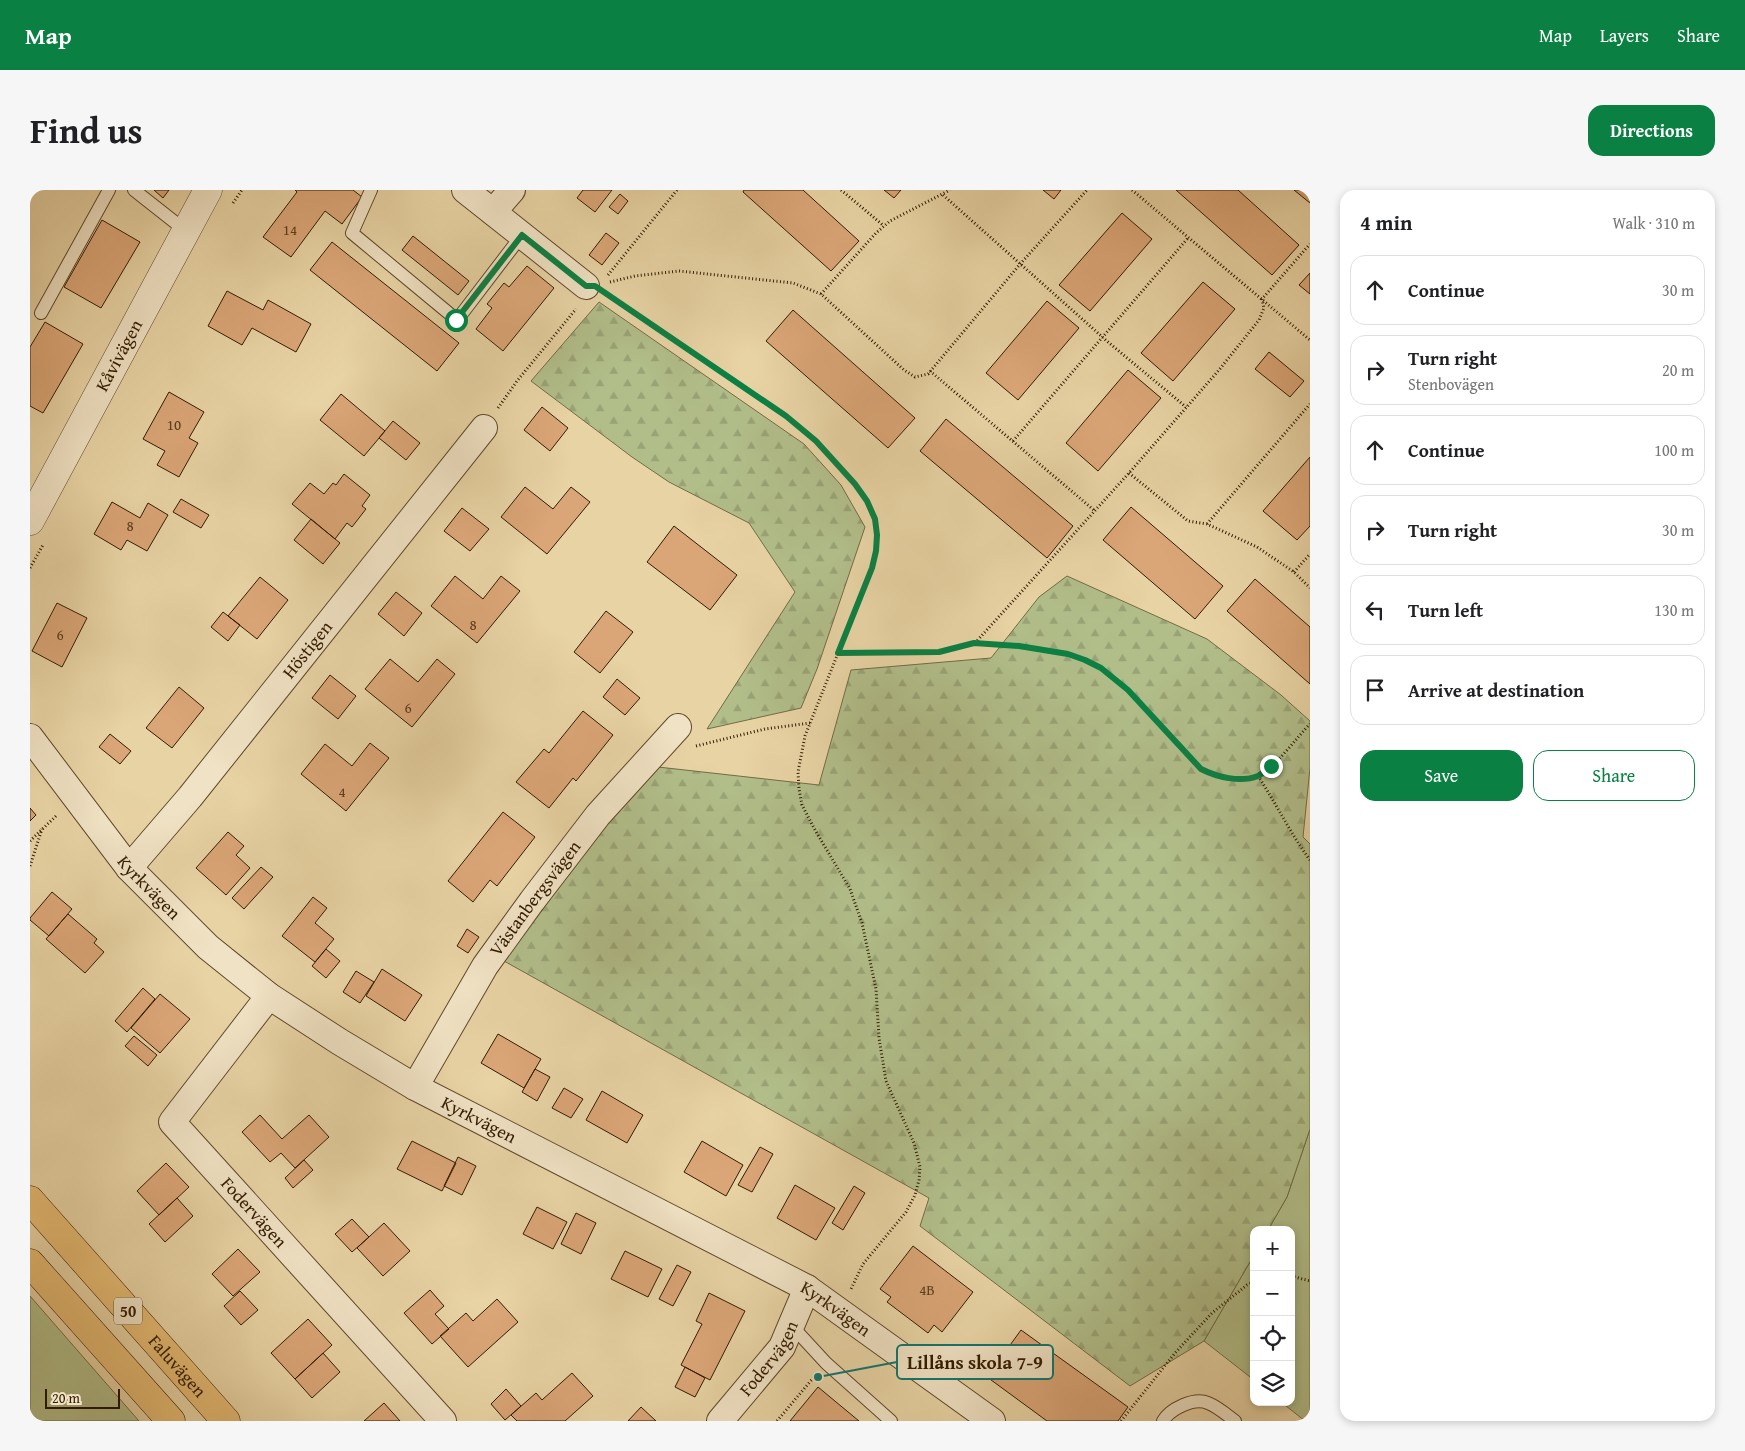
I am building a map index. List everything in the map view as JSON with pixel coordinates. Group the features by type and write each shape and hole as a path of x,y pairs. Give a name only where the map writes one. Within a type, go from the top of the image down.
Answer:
{"highway":[{"name":"Faluvägen","path":"30,1200 226,1421"},
{"name":"50","path":"30,1263 171,1421"}],"street":[{"name":"Kåvivägen","path":"30,520 208,190"},
{"path":"465,190 591,286"},
{"path":"493,212 512,190"},
{"name":"Höstigen","path":"129,868 231,746 484,428"},
{"name":"Västanbergsvägen","path":"415,1087 485,966 532,901 598,815 678,727"},
{"name":"Kyrkvägen","path":"30,737 129,868 208,947 269,996 415,1087 807,1288 992,1421"},
{"name":"Fodervägen","path":"269,996 172,1122 443,1421"},
{"name":"Fodervägen","path":"720,1421 782,1347 807,1288"}],"lane":[{"path":"41,314 109,190"},
{"path":"134,190 186,231"},
{"path":"371,190 352,233 456,320 522,235"},
{"path":"791,1325 826,1363 891,1421"},
{"path":"1163,1421 1166,1416 1185,1403 1207,1402 1235,1421"}],"path":[{"path":"841,190 884,226"},
{"path":"821,294 890,220 950,190"},
{"path":"591,286 635,276 679,270 793,283 821,294 904,370 915,377 928,374 1021,264 1088,190"},
{"path":"1132,190 1310,340"},
{"path":"943,195 1102,337 1186,407"},
{"path":"1013,441 1188,238"},
{"path":"1262,299 1310,244"},
{"path":"591,286 793,422 816,441 855,484 867,501 875,519 877,535 872,568 805,736 798,772 802,805 850,890 862,923 876,989 879,1038 886,1081 914,1143 920,1167 920,1180 906,1212 863,1264 848,1294"},
{"path":"974,643 1095,511 1219,370 1259,320 1264,308 1262,299"},
{"path":"930,371 1095,511"},
{"path":"1207,524 1310,404"},
{"path":"1129,473 1188,521 1207,524 1257,547 1294,572 1310,588"},
{"path":"1294,572 1310,554"},
{"path":"838,653 939,652 974,643 1019,646 1068,654 1101,668 1128,690 1201,769 1216,776 1241,779 1258,776 1271,766 1310,724"},
{"path":"678,727 693,746 765,729 811,722"},
{"path":"1258,776 1272,797 1294,838 1310,860"},
{"path":"30,841 58,814"},
{"path":"30,866 42,829"},
{"path":"1295,1277 1310,1281"},
{"path":"1121,1421 1175,1353 1212,1313 1250,1284"},
{"path":"777,1421 826,1363"}],"green space":[{"path":"599,302 804,444 841,485 865,527 817,669 801,708 707,729 795,592 749,523 669,482 632,457 531,381"},
{"path":"1067,576 1207,639 1281,695 1310,721 1310,768 1303,837 1310,844 1310,1129 1287,1197 1270,1226 1250,1226 1250,1262 1204,1341 1130,1386 920,1226 929,1198 504,961 649,766 819,785 851,670 991,658 1039,597"},
{"path":"1310,1129 1310,1421 1305,1421 1286,1406 1295,1406 1295,1226 1270,1226 1287,1197"},
{"path":"1250,1262 1250,1377 1204,1341"},
{"path":"30,1296 139,1421 30,1421"}],"building":[{"path":"154,190 169,190 163,198"},
{"path":"295,190 353,190 362,197 342,224 325,211 291,257 263,237 297,192"},
{"path":"583,190 612,190 595,212 577,198"},
{"path":"744,190 803,190 859,241 831,271 743,192"},
{"path":"884,190 901,190 894,198"},
{"path":"1043,190 1061,190 1054,199"},
{"path":"1176,190 1238,190 1299,245 1272,275"},
{"path":"1294,190 1310,190 1310,203"},
{"path":"620,194 628,201 618,214 609,207"},
{"path":"1122,213 1152,239 1090,311 1059,285"},
{"path":"102,220 140,242 101,308 64,287"},
{"path":"606,233 619,243 602,265 589,255"},
{"path":"413,236 469,281 458,295 402,250"},
{"path":"332,242 459,343 437,371 310,270"},
{"path":"527,266 554,288 503,351 476,329 492,308 487,304 504,283 509,287"},
{"path":"1310,273 1310,294 1299,285"},
{"path":"1203,282 1235,309 1173,381 1141,353"},
{"path":"227,291 263,310 268,300 311,324 296,352 252,328 242,345 208,326"},
{"path":"1047,301 1079,328 1018,400 986,373"},
{"path":"793,310 915,418 888,448 766,341"},
{"path":"45,322 83,344 43,413 30,406 30,347"},
{"path":"1269,352 1304,381 1290,397 1255,369"},
{"path":"1128,370 1161,398 1098,471 1066,443"},
{"path":"169,392 204,412 189,438 198,443 179,477 157,465 165,451 143,439"},
{"path":"341,394 385,431 364,456 320,420"},
{"path":"542,407 568,428 550,451 524,430"},
{"path":"946,419 1073,526 1047,558 920,451"},
{"path":"393,421 420,443 406,460 379,438"},
{"path":"1310,457 1310,526 1297,540 1263,511"},
{"path":"344,474 370,495 362,506 366,509 352,527 347,523 335,539 292,504 310,483 324,494 333,483 336,485"},
{"path":"525,487 553,509 571,487 590,502 547,554 501,517"},
{"path":"181,499 209,515 201,528 173,512"},
{"path":"112,502 140,518 148,503 168,515 147,551 127,540 121,550 94,534"},
{"path":"1131,507 1223,586 1195,619 1103,540"},
{"path":"462,508 489,529 470,551 444,531"},
{"path":"311,519 340,543 323,564 294,540"},
{"path":"674,526 737,575 710,610 647,562"},
{"path":"455,576 483,599 501,576 520,591 477,643 431,606"},
{"path":"260,577 288,600 257,639 228,616"},
{"path":"1255,579 1310,627 1310,684 1227,611"},
{"path":"396,592 422,613 404,636 378,614"},
{"path":"57,603 87,618 62,667 32,651"},
{"path":"606,611 633,632 600,673 574,652"},
{"path":"223,612 240,625 228,641 211,627"},
{"path":"390,659 418,682 437,659 455,674 412,727 365,689"},
{"path":"330,675 356,696 338,719 312,698"},
{"path":"617,679 640,698 625,715 603,697"},
{"path":"179,687 204,708 172,748 146,728"},
{"path":"583,711 613,735 576,781 573,778 549,808 516,782 544,749 549,753"},
{"path":"110,734 131,751 120,764 99,747"},
{"path":"370,743 389,758 346,811 301,774 325,744 352,766"},
{"path":"30,808 36,815 30,821"},
{"path":"503,812 535,837 497,886 490,880 473,902 448,881"},
{"path":"228,832 244,846 236,855 250,868 226,895 196,868"},
{"path":"261,867 273,877 244,909 232,898"},
{"path":"52,892 72,909 49,936 30,918"},
{"path":"313,897 327,908 315,923 334,939 315,962 282,936"},
{"path":"68,914 97,939 94,943 104,952 85,973 46,939"},
{"path":"467,929 479,937 468,953 457,946"},
{"path":"326,949 340,961 326,978 312,966"},
{"path":"382,969 422,995 405,1021 366,996"},
{"path":"356,971 374,982 360,1003 343,992"},
{"path":"143,988 155,999 127,1032 115,1021"},
{"path":"160,994 190,1019 160,1053 131,1028"},
{"path":"498,1034 541,1059 524,1088 481,1063"},
{"path":"134,1036 157,1055 148,1066 125,1046"},
{"path":"535,1069 550,1077 537,1101 522,1092"},
{"path":"564,1088 583,1099 571,1118 552,1108"},
{"path":"602,1091 643,1115 627,1143 586,1120"},
{"path":"260,1115 282,1139 309,1115 329,1137 295,1168 281,1153 270,1162 242,1132"},
{"path":"412,1141 456,1163 442,1191 397,1169"},
{"path":"702,1141 743,1165 726,1196 684,1172"},
{"path":"760,1147 773,1154 752,1192 738,1185"},
{"path":"458,1157 476,1166 462,1195 444,1186"},
{"path":"304,1160 313,1170 293,1188 285,1178"},
{"path":"166,1163 189,1187 159,1215 137,1191"},
{"path":"795,1185 835,1208 816,1240 777,1218"},
{"path":"854,1186 865,1193 843,1230 832,1223"},
{"path":"177,1198 193,1216 165,1242 149,1224"},
{"path":"537,1207 567,1222 553,1249 523,1234"},
{"path":"576,1213 596,1223 581,1254 561,1244"},
{"path":"352,1219 369,1237 352,1252 335,1234"},
{"path":"384,1223 410,1251 383,1276 357,1248"},
{"path":"913,1246 973,1292 942,1332 934,1325 928,1333 887,1302 891,1297 880,1289"},
{"path":"238,1249 260,1272 233,1296 212,1274"},
{"path":"625,1251 662,1269 648,1297 611,1279"},
{"path":"677,1265 691,1272 673,1306 659,1299"},
{"path":"430,1290 444,1306 435,1314 449,1329 432,1344 404,1313"},
{"path":"240,1291 258,1310 241,1325 224,1306"},
{"path":"709,1293 745,1311 710,1380 681,1365 702,1324 696,1321"},
{"path":"497,1299 518,1322 468,1367 440,1336 466,1313 473,1321"},
{"path":"308,1319 332,1345 295,1379 271,1353"},
{"path":"1021,1330 1128,1407 1118,1421 1047,1421 987,1377"},
{"path":"323,1353 340,1372 312,1398 295,1379"},
{"path":"685,1367 705,1378 695,1397 675,1387"},
{"path":"572,1373 593,1396 565,1421 517,1421 511,1415 536,1393 542,1400"},
{"path":"818,1387 859,1421 790,1421"},
{"path":"506,1389 521,1406 505,1420 491,1404"},
{"path":"384,1403 400,1421 364,1421"},
{"path":"641,1407 656,1421 628,1421"}],"place":[{"name":"Lillåns skola 7-9","path":"818,1377"}],"route":[{"path":"456,320 522,235 586,286 595,286 786,416 816,441 855,484 867,501 875,519 877,535 872,568 838,653 939,652 974,643 1019,646 1068,654 1101,668 1128,690 1201,769 1216,776 1241,779 1258,776 1271,766"}]}
